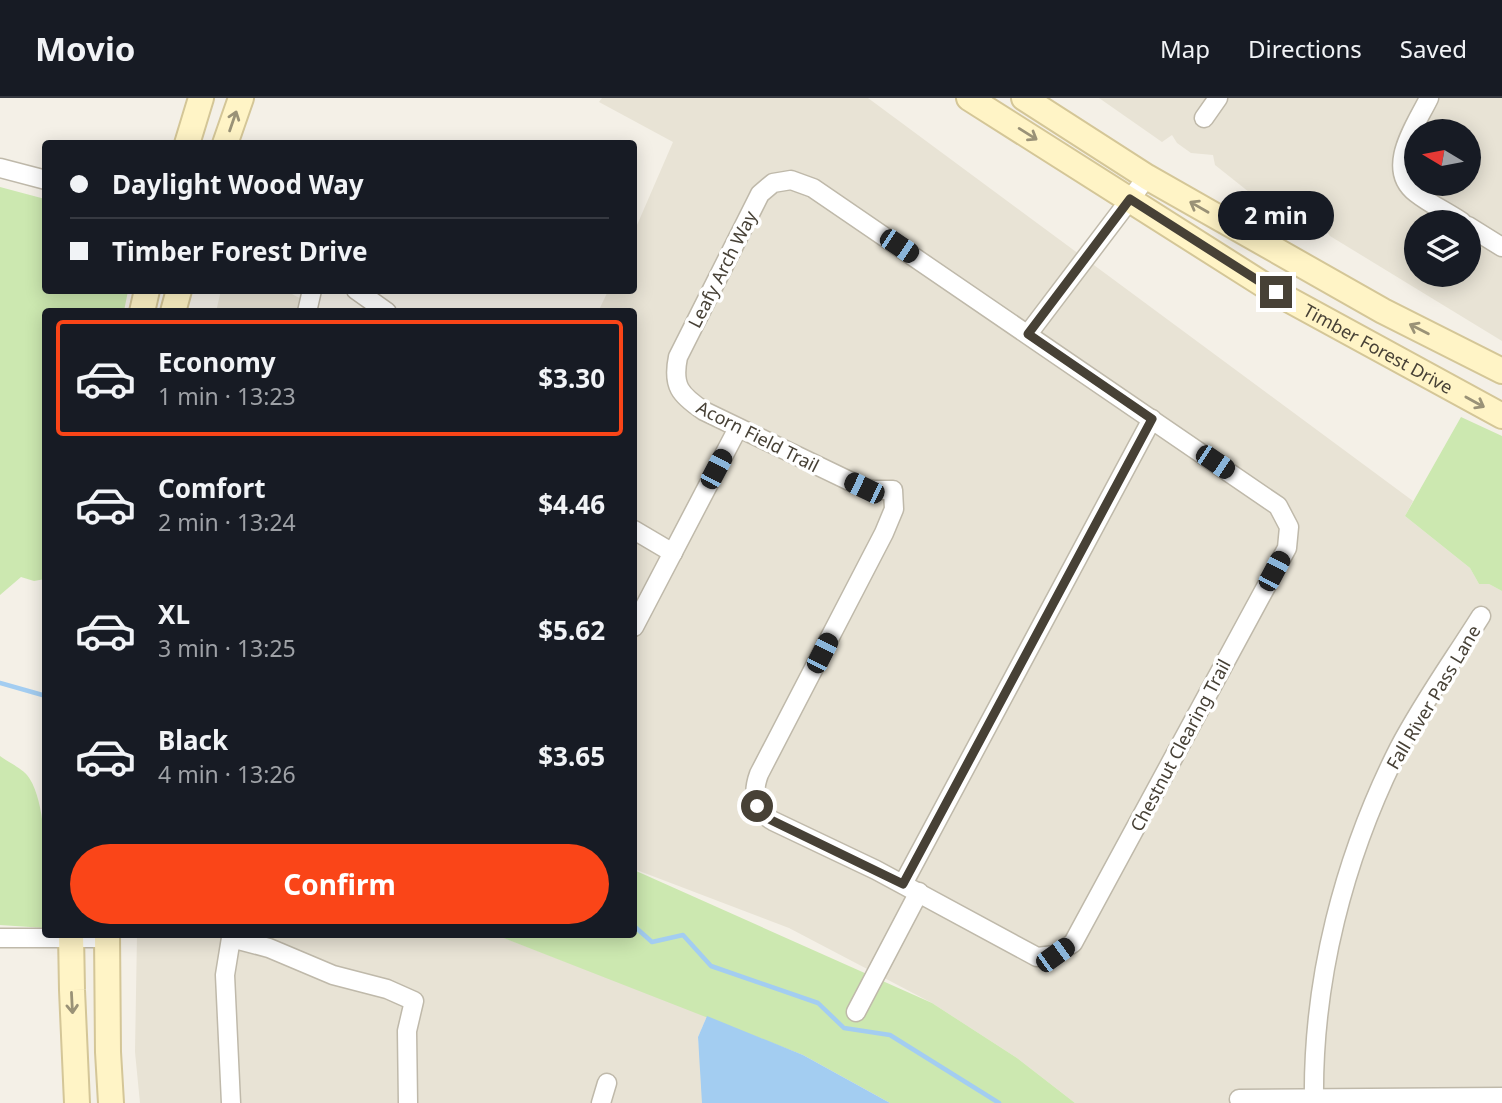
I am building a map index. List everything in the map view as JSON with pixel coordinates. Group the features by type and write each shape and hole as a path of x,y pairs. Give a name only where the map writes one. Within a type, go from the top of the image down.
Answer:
{"main road":[{"path":"188,140 201,98"},
{"path":"226,140 241,98"},
{"name":"Timber Forest Drive","path":"970,98 1276,292 1502,416"},
{"name":"Timber Forest Drive","path":"1024,98 1147,177 1383,311 1502,371"},
{"path":"71,938 78,1103"},
{"path":"107,938 107,1040 111,1103"}],"street":[{"path":"1204,118 1218,98"},
{"path":"1429,98 1404,150 1401,163 1407,184 1414,192 1443,210"},
{"path":"0,168 42,179"},
{"path":"856,1012 911,888 1152,419 1028,334 1147,177"},
{"name":"Leafy Arch Way","path":"675,378 678,357 760,194 773,183 791,180 813,188 1028,334"},
{"path":"1481,234 1502,247"},
{"path":"362,294 381,308"},
{"name":"Acorn Field Trail","path":"675,378 685,397 704,411 864,488 893,490 894,509 891,518 759,774 755,799 765,817 911,888"},
{"name":"Chestnut Clearing Trail","path":"911,888 1037,957 1055,955 1073,943 1287,548 1289,527 1278,506 1152,419"},
{"path":"637,621 738,428"},
{"path":"637,532 673,553"},
{"name":"Fall River Pass Lane","path":"1314,1101 1319,1011 1325,975 1340,901 1360,838 1400,746 1481,616"},
{"path":"0,938 42,937"},
{"path":"230,1103 225,975 231,938 269,948 333,975 387,989 414,1001 407,1031 408,1103"},
{"path":"601,1103 607,1083"},
{"path":"1239,1099 1314,1101 1502,1097"}],"shaded area":[{"path":"602,98 868,98 1413,501 1405,516 1470,568 1479,584 1489,584 1502,591 1502,1103 1075,1103 1017,1058 932,1003 789,928 637,870 637,308 600,308 607,294 637,294 637,225 673,142 599,102"},
{"path":"1099,98 1502,98 1502,341 1414,287 1481,287 1481,210 1404,210 1404,281 1330,236 1297,192 1283,211 1273,211 1215,165 1213,155 1191,153 1177,143 1172,135 1162,142"},
{"path":"220,294 292,294 319,308 217,308"},
{"path":"137,938 504,938 707,1016 698,1037 704,1103 140,1103 135,1052"}],"green space":[{"path":"0,187 42,198 42,294 127,294 125,308 42,308 42,580 34,581 21,577 0,595"},
{"path":"1461,417 1502,436 1502,591 1489,584 1479,584 1470,568 1405,516"},
{"path":"0,756 27,775 40,806 42,928 0,925"},
{"path":"637,871 932,1003 1017,1058 1075,1103 890,1103 803,1055 504,938 637,938"}],"water":[{"path":"707,1016 803,1055 890,1103 702,1103 698,1037"}],"waterway":[{"path":"0,683 42,695"},
{"path":"637,929 652,942 683,935 711,966 818,1003 844,1028 890,1035 999,1103"}],"route":[{"path":"757,806 765,817 903,884 1152,419 1028,334 1130,199 1276,292"}]}
